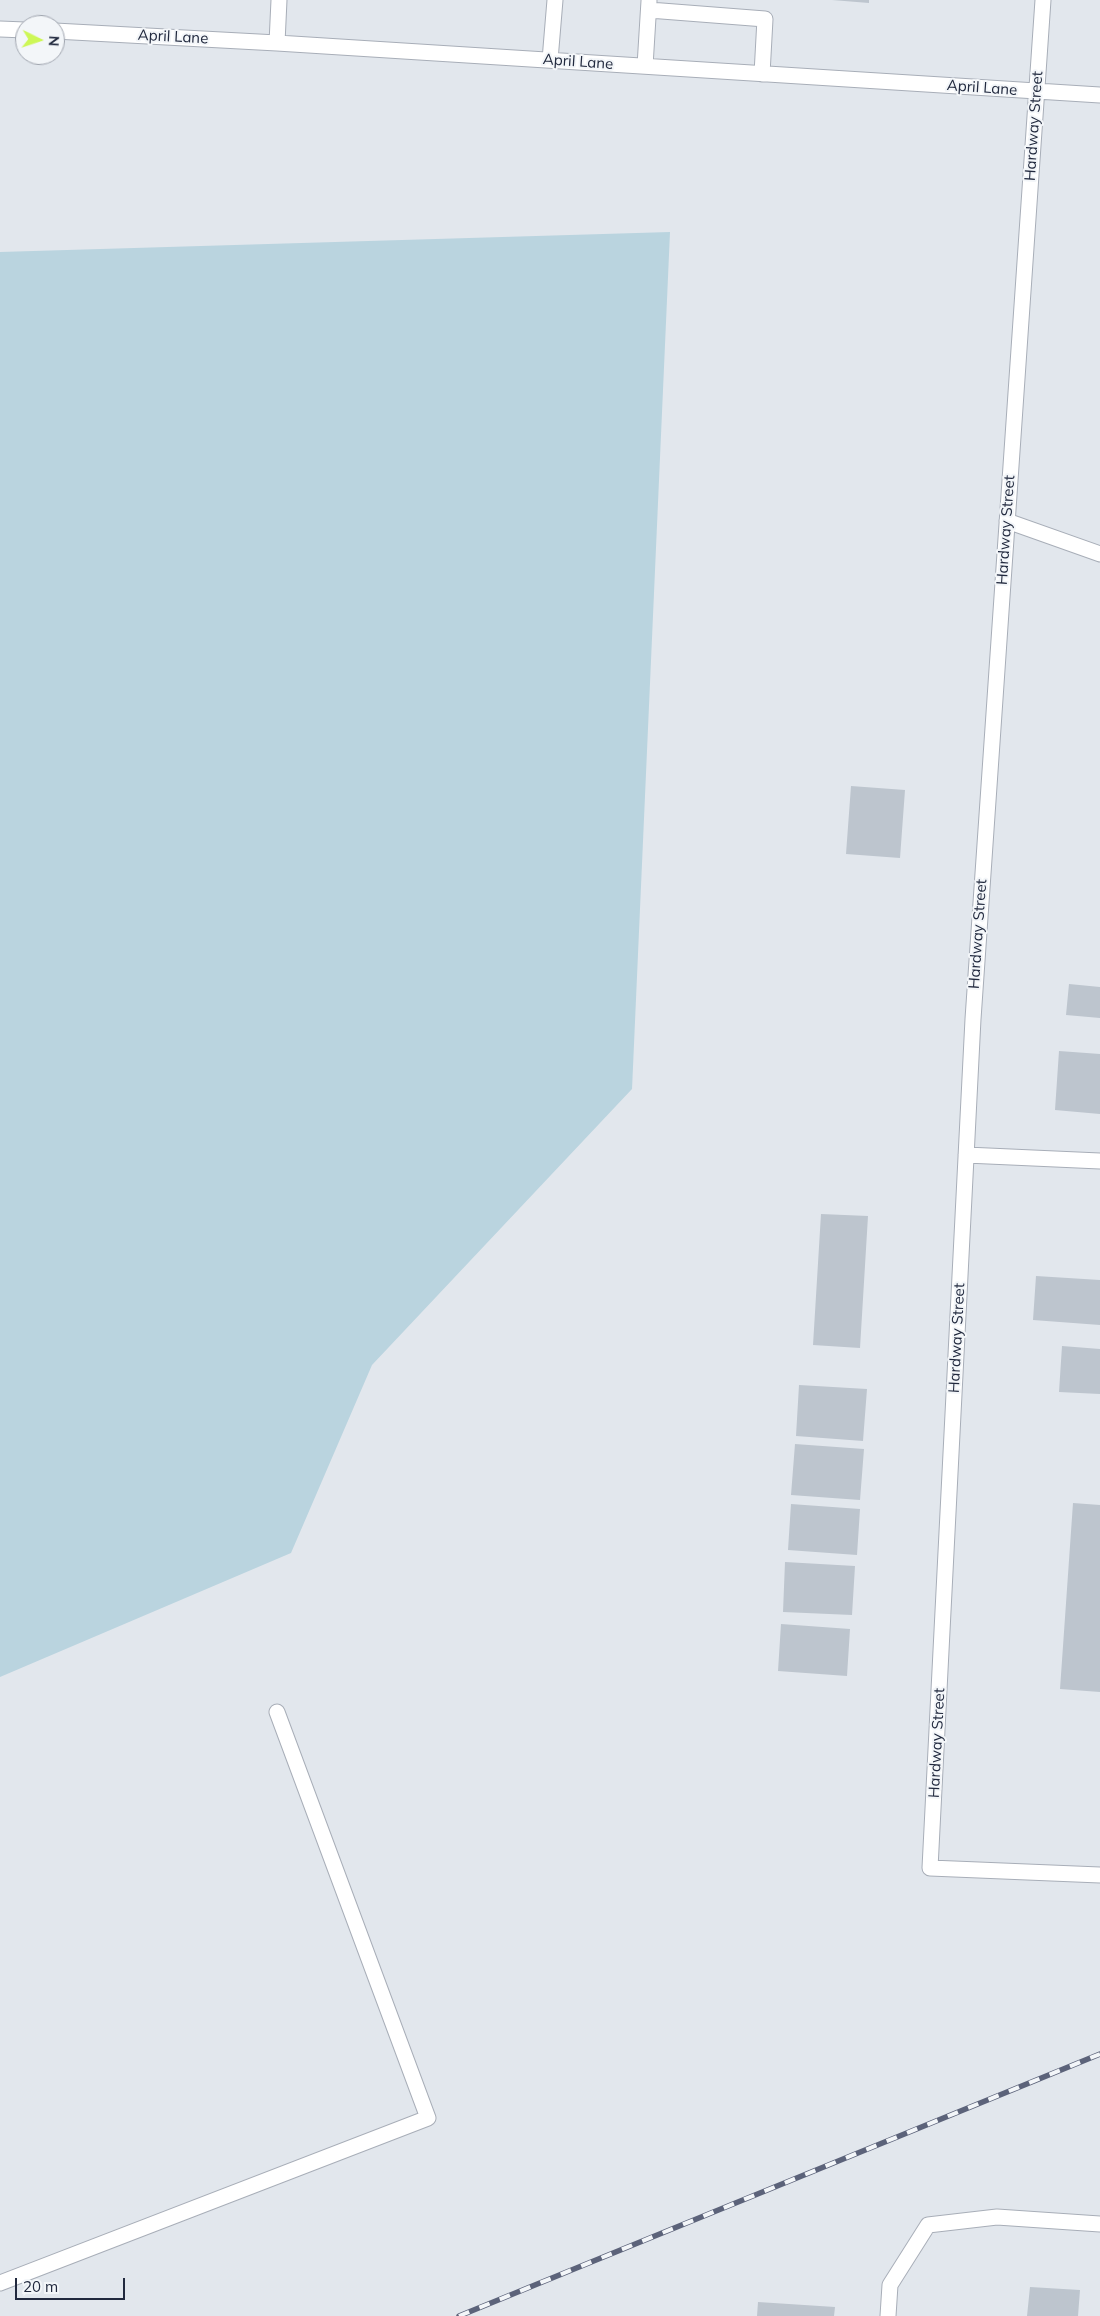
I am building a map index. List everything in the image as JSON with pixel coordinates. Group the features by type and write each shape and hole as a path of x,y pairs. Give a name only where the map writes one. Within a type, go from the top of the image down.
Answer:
{"street":[{"path":"277,43 279,0"},
{"path":"550,60 555,0"},
{"name":"Hardway Street","path":"1043,0 973,1019 930,1868 1100,1875"},
{"path":"645,66 649,5 765,20 762,74"},
{"path":"0,28 15,29"},
{"name":"April Lane","path":"65,32 277,43 1100,95"},
{"path":"1007,520 1100,554"},
{"path":"966,1155 1100,1161"},
{"path":"0,2283 428,2118 277,1712"},
{"path":"888,2316 890,2285 928,2225 997,2217 1100,2224"}],"shaded area":[{"path":"670,232 632,1089 372,1365 291,1553 0,1677 0,252"}],"building":[{"path":"832,0 869,0 869,3"},
{"path":"851,786 905,790 900,858 846,854"},
{"path":"1069,984 1100,987 1100,1018 1066,1015"},
{"path":"1059,1051 1100,1054 1100,1114 1055,1110"},
{"path":"821,1214 868,1216 860,1348 813,1345"},
{"path":"1036,1276 1100,1280 1100,1325 1033,1320"},
{"path":"1062,1346 1100,1349 1100,1394 1059,1392"},
{"path":"799,1385 867,1389 863,1441 796,1436"},
{"path":"795,1444 864,1449 860,1500 791,1495"},
{"path":"1073,1503 1100,1505 1100,1692 1060,1689"},
{"path":"791,1504 860,1509 857,1555 788,1550"},
{"path":"785,1562 855,1566 852,1615 783,1612"},
{"path":"781,1624 850,1629 847,1676 778,1671"},
{"path":"1030,2287 1080,2290 1078,2316 1027,2316"},
{"path":"758,2302 835,2307 834,2316 757,2316"}],"railway":[{"path":"459,2316 1100,2054"}]}
